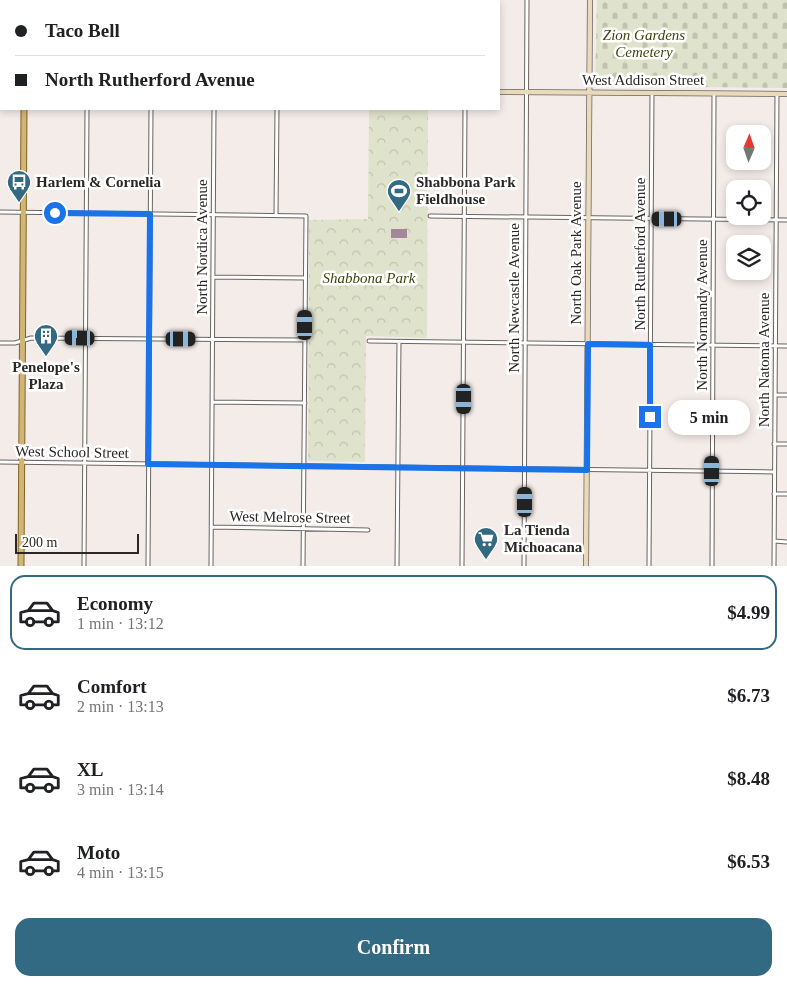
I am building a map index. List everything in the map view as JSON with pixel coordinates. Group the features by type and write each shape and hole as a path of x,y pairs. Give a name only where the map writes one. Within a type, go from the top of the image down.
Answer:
{"main road":[{"path":"21,566 24,110"}],"street":[{"name":"North Newcastle Avenue","path":"524,566 527,0"},
{"name":"North Oak Park Avenue","path":"586,566 590,0"},
{"name":"West Addison Street","path":"500,92 787,94"},
{"name":"North Rutherford Avenue","path":"649,566 652,93"},
{"name":"North Normandy Avenue","path":"712,566 714,94"},
{"name":"North Natoma Avenue","path":"774,566 776,94"},
{"path":"84,566 87,110"},
{"path":"148,566 151,110"},
{"name":"North Nordica Avenue","path":"211,566 214,110"},
{"path":"276,215 277,110"},
{"path":"462,566 465,110"},
{"path":"0,212 306,216 304,566"},
{"path":"430,216 787,220"},
{"path":"213,277 306,278"},
{"path":"0,342 31,338 305,340"},
{"path":"368,341 787,346"},
{"path":"397,566 399,341"},
{"path":"775,395 787,395"},
{"path":"212,402 305,403"},
{"path":"774,444 787,444"},
{"name":"West School Street","path":"0,462 774,472"},
{"path":"774,494 787,494"},
{"name":"West Melrose Street","path":"211,527 368,530"},
{"path":"774,541 787,542"}],"green space":[{"name":"Zion Gardens Cemetery","path":"597,0 787,0 787,88 595,86"},
{"name":"Shabbona Park","path":"369,110 428,110 427,338 366,336 365,462 308,461 309,220 368,219"}],"shaded area":[{"path":"391,229 407,229 407,238 391,238"}],"place":[{"name":"Harlem & Cornelia","path":"19,203"},
{"name":"Shabbona Park Fieldhouse","path":"399,212"},
{"name":"Penelope's Plaza","path":"46,357"},
{"name":"La Tienda Michoacana","path":"486,560"}],"route":[{"path":"55,213 150,214 148,464 587,470 588,344 650,345 650,417"}]}
